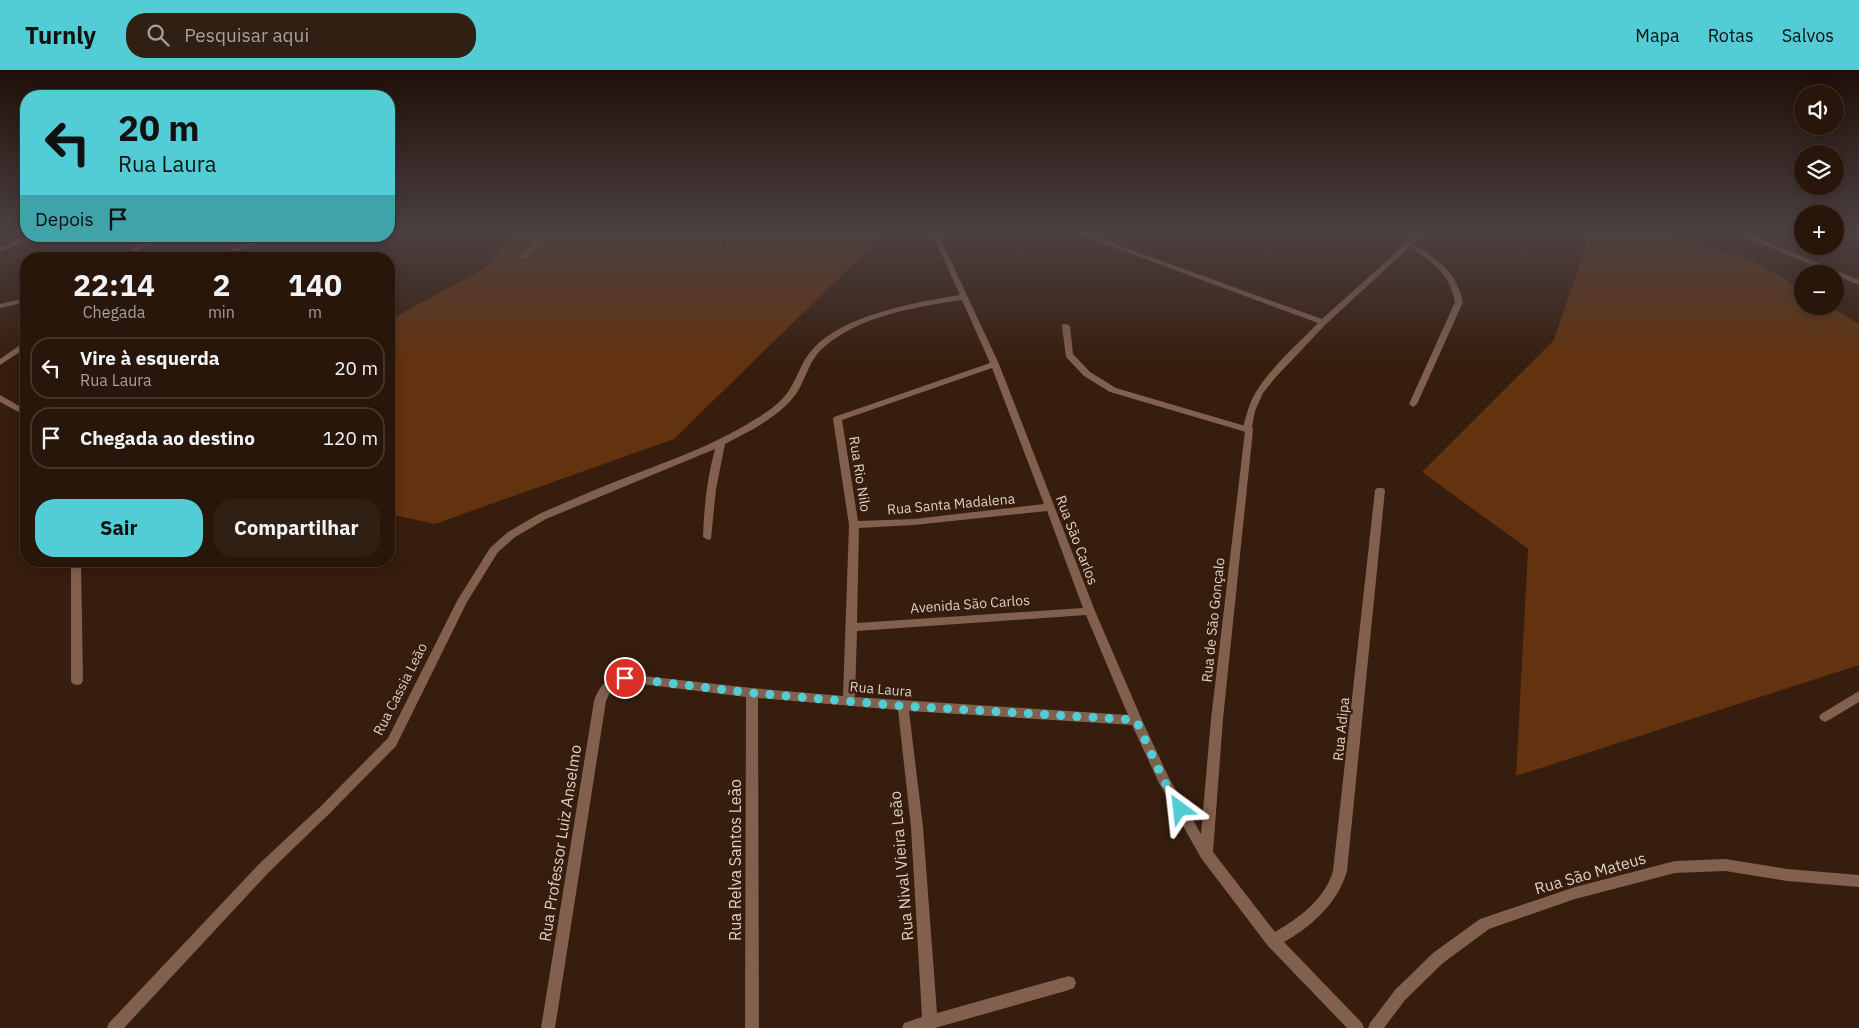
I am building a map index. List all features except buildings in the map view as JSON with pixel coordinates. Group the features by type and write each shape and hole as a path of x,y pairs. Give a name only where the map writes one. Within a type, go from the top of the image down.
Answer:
{"street":[{"name":"Rua São Carlos","path":"954,276 995,364 1090,611 1136,720 1163,779 1206,854"},
{"path":"1196,276 1323,322"},
{"name":"Rua de São Gonçalo","path":"1206,854 1217,719 1249,430 1247,428 1251,411 1259,392 1272,376 1323,322 1375,276"},
{"path":"1413,404 1459,302 1457,286 1450,276"},
{"path":"1842,276 1859,283"},
{"name":"Rua Cassia Leão","path":"114,1028 264,868 324,812 392,742 462,600 500,542 514,531 543,516 721,443 758,421 788,397 800,380 808,360 820,347 835,336 857,325 909,307 964,297"},
{"path":"0,306 20,301"},
{"path":"1066,326 1069,355 1087,374 1113,390 1249,430"},
{"path":"0,363 20,349"},
{"name":"Rua Rio Nilo","path":"849,701 854,525 837,419 995,364"},
{"path":"0,398 20,410"},
{"path":"708,537 708,502 713,470 721,443"},
{"name":"Rua Adipa","path":"1273,941 1301,925 1323,904 1338,877 1344,850 1380,490"},
{"name":"Rua Santa Madalena","path":"854,525 914,522 1050,507"},
{"path":"76,567 77,681"},
{"name":"Avenida São Carlos","path":"852,627 1090,611"},
{"name":"Rua Laura","path":"625,678 752,693 903,706 1136,720"},
{"name":"Rua Professor Luiz Anselmo","path":"548,1028 600,701 603,690 608,683 625,678"},
{"name":"Rua Relva Santos Leão","path":"752,693 752,1028"},
{"path":"1825,717 1859,696"},
{"name":"Rua Nival Vieira Leão","path":"903,706 917,827 930,1022"},
{"path":"1206,854 1273,941 1357,1028"},
{"name":"Rua São Mateus","path":"1375,1028 1400,995 1438,958 1485,924 1575,892 1675,868 1725,865 1787,875 1859,881"},
{"path":"909,1028 1069,983"}],"shaded area":[{"path":"472,276 841,276 674,439 435,524 395,515 395,317"},
{"path":"1576,276 1778,276 1794,285 1794,315 1844,315 1859,324 1859,665 1516,776 1528,549 1422,472 1554,340"}],"route":[{"path":"625,678 752,693 903,706 1136,720 1163,779 1180,809"}]}
